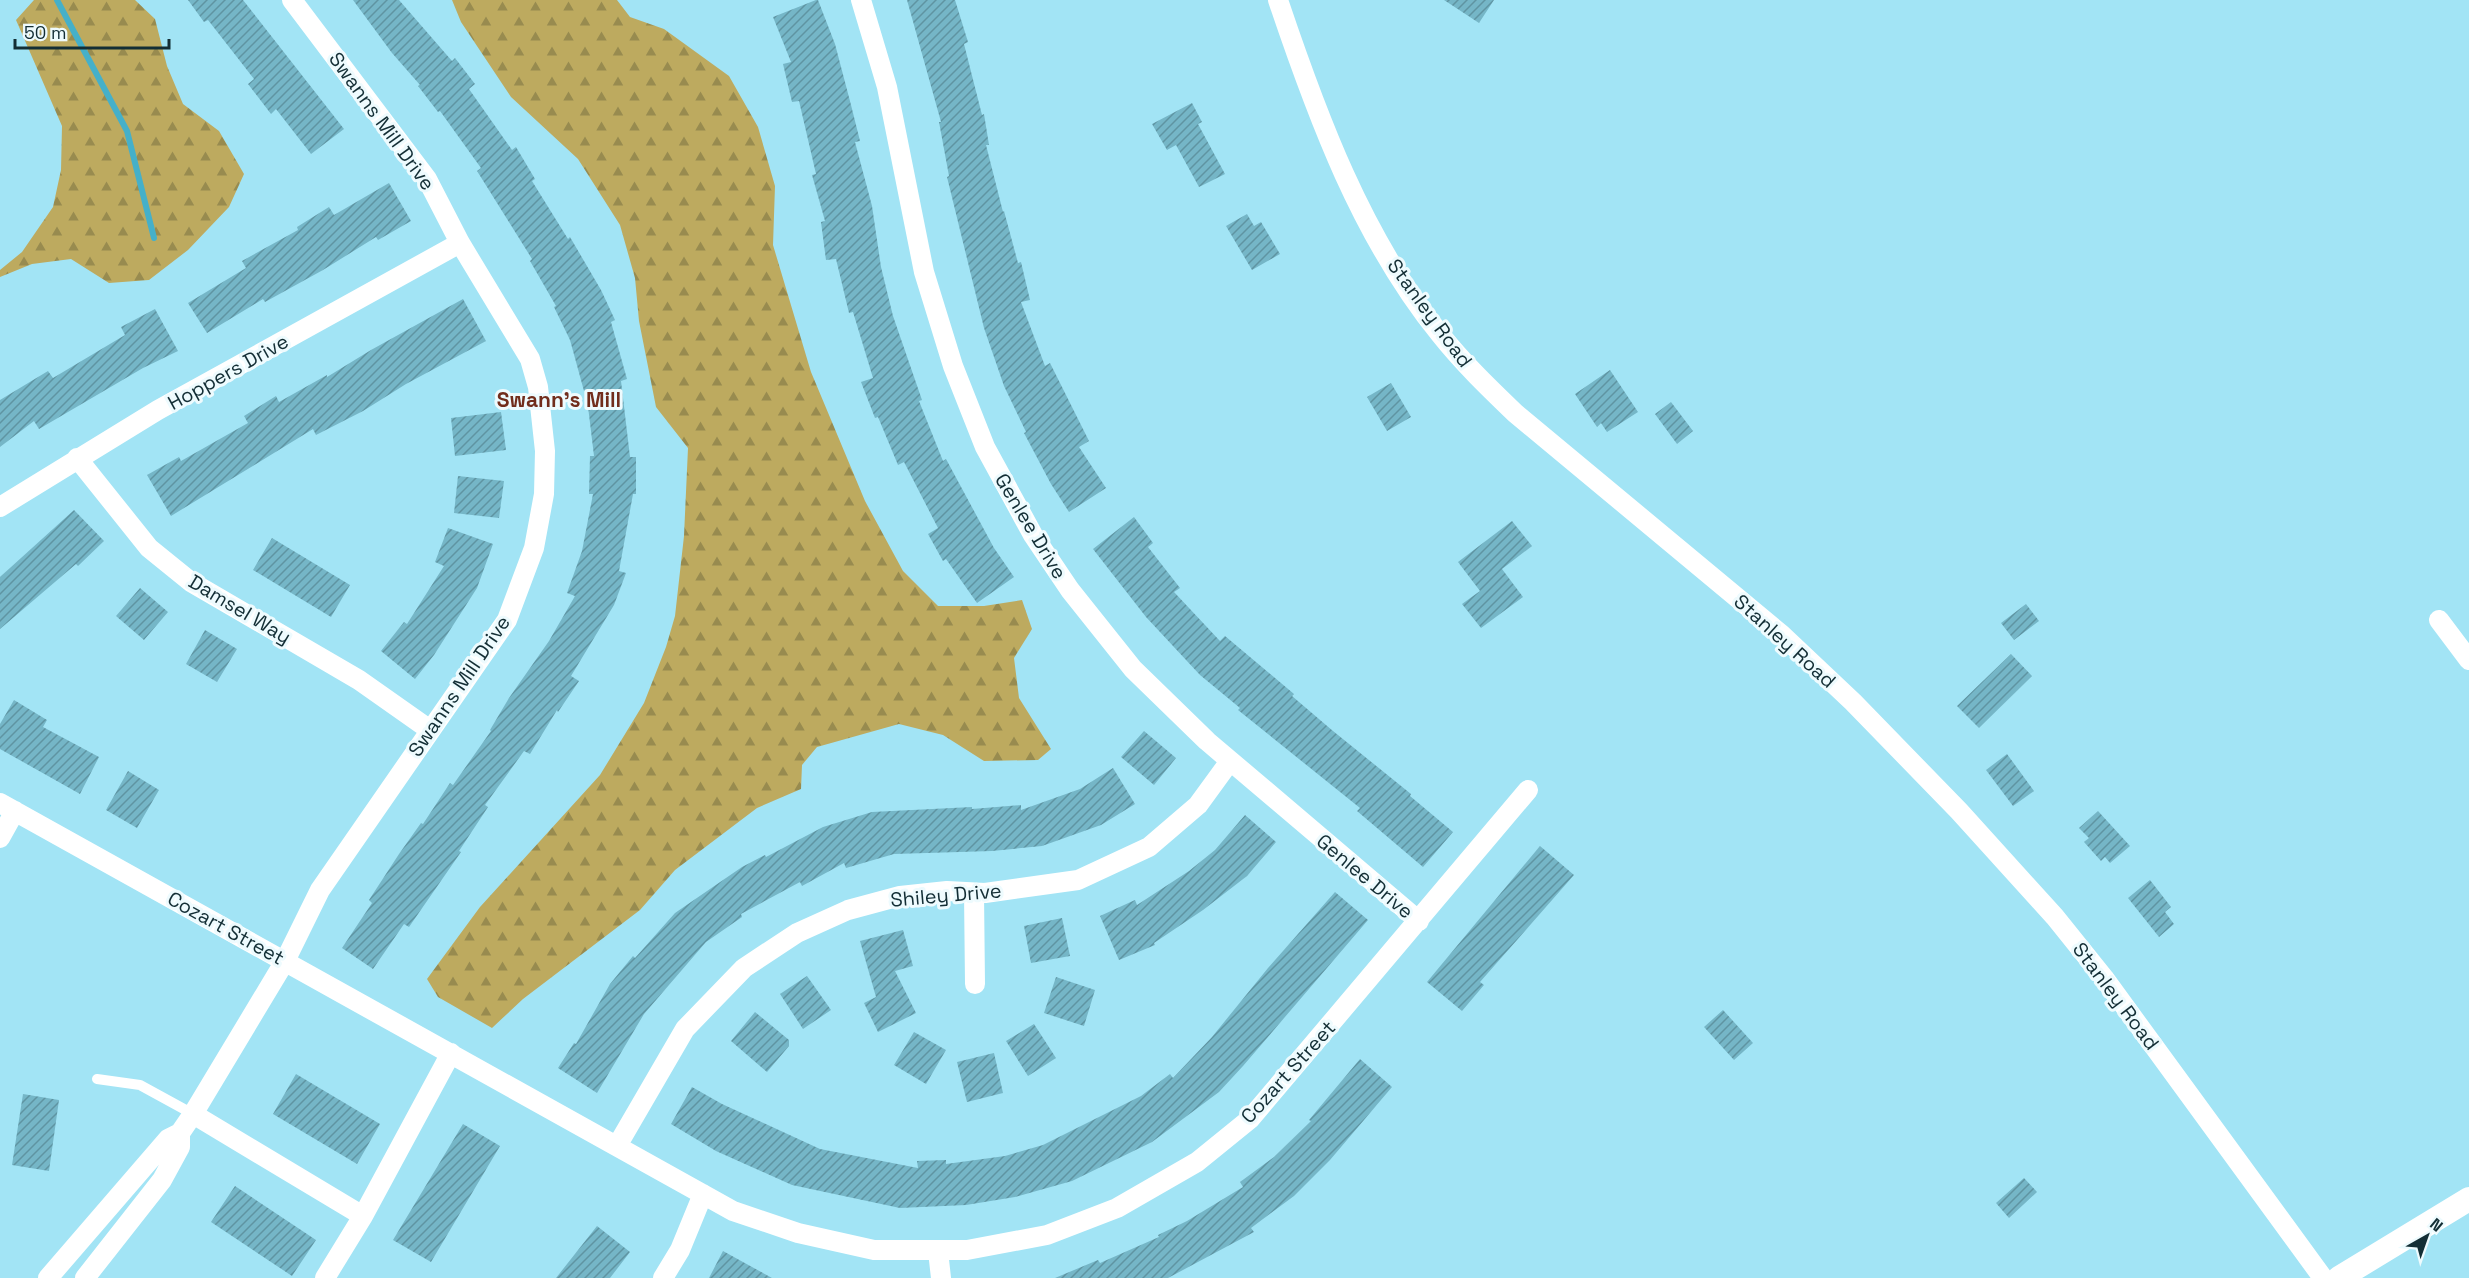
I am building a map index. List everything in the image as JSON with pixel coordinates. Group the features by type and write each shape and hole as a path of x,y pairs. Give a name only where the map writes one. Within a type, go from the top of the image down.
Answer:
{"street":[{"name":"Swanns Mill Drive","path":"48,1278 168,1139 180,1133 193,1114 285,961 320,890 507,620 534,548 544,494 544,451 539,398 530,359 460,243 427,179 292,0"},
{"name":"Genlee Drive","path":"861,0 886,87 924,272 952,366 986,447 1033,535 1070,590 1133,669 1230,761 1419,921"},
{"name":"Stanley Road","path":"1278,0 1302,70 1352,190 1382,248 1413,298 1440,334 1475,374 1515,413 1782,635 1853,702 1967,819 2055,917 2104,978 2323,1278"},
{"name":"Hoppers Drive","path":"0,507 158,410 460,243"},
{"name":"Damsel Way","path":"77,458 149,548 191,582 359,680 430,730"},
{"path":"2439,620 2469,660"},
{"name":"Shiley Drive","path":"617,1146 685,1029 744,968 797,933 848,910 900,896 947,891 985,893 1078,880 1149,847 1198,805 1230,761"},
{"name":"Cozart Street","path":"8,807 733,1211 798,1233 874,1250 938,1251 967,1250 1047,1235 1117,1208 1197,1162 1250,1119 1528,790"},
{"path":"0,838 8,807"},
{"path":"974,893 975,984"},
{"path":"325,1278 363,1216 451,1053"},
{"path":"193,1114 363,1216"},
{"name":"Swanns Mill Drive","path":"85,1278 162,1180 180,1147 180,1133"},
{"path":"663,1278 680,1250 703,1194"},
{"path":"2339,1278 2469,1199"},
{"path":"938,1251 941,1278"}],"lane":[{"path":"97,1079 140,1085 193,1114"}],"green space":[{"path":"34,0 135,0 155,19 167,66 183,104 219,131 244,174 229,207 188,250 149,280 109,283 71,259 32,264 0,277 0,270 22,252 53,207 61,170 62,126 16,20"},
{"path":"452,0 617,0 630,17 664,29 729,76 758,127 775,186 773,245 811,372 865,501 903,571 938,606 984,606 1022,600 1032,629 1014,658 1019,698 1051,749 1038,760 984,761 943,735 899,724 817,747 802,765 801,789 757,808 675,870 640,910 523,999 492,1028 438,997 427,979 480,907 600,775 644,703 666,647 675,616 684,536 688,448 656,407 639,321 635,278 620,225 578,159 511,97 461,22"}],"building":[{"path":"188,0 243,0 344,129 311,154 276,109 271,114 248,84 254,79 208,20 204,22"},
{"path":"353,0 399,0 452,61 455,58 475,84 469,89 512,150 516,147 535,179 532,181 568,239 570,237 601,290 615,320 611,322 627,379 621,381 630,457 636,457 636,494 633,494 619,571 626,573 614,605 571,676 579,681 558,712 557,710 530,754 524,751 485,805 488,807 459,851 461,852 409,927 404,924 373,969 342,948 372,903 369,900 399,854 421,823 423,824 450,783 453,785 491,731 509,698 549,641 575,596 567,593 582,551 593,494 589,494 590,456 594,456 586,390 584,391 570,340 554,307 556,306 530,261 532,259 477,171 481,168 440,111 438,112 418,86 420,85 392,53"},
{"path":"818,0 835,44 851,105 860,141 855,142 872,206 881,267 893,316 922,400 919,401 943,461 946,459 994,548 1014,577 977,603 946,559 943,561 928,534 938,528 904,462 898,465 878,417 875,418 861,382 873,378 853,312 849,313 836,259 826,260 821,222 825,221 812,175 816,174 799,101 792,102 783,64 791,62 773,17"},
{"path":"907,0 955,0 968,42 964,44 982,115 984,114 989,145 986,145 1003,212 1018,263 1021,262 1030,300 1021,302 1045,366 1050,363 1089,441 1079,447 1106,488 1069,512 1024,433 1026,432 1004,386 984,328 947,177 949,176 939,122 941,122"},
{"path":"1444,0 1494,0 1479,23"},
{"path":"1192,103 1202,122 1198,124 1225,174 1199,187 1176,145 1167,150 1152,124"},
{"path":"389,183 411,221 378,240 376,237 265,302 263,299 207,333 188,303 246,268 242,261 298,230 297,227 329,207 334,215"},
{"path":"1247,214 1254,226 1261,222 1280,254 1252,270 1226,226"},
{"path":"463,299 486,341 316,435 313,429 171,516 147,475 179,457 181,461 248,423 244,416 276,396 279,402"},
{"path":"155,309 178,351 143,368 39,429 34,421 0,447 0,400 48,371 53,378 125,335 121,327"},
{"path":"1610,370 1638,412 1607,432 1601,423 1597,427 1575,394"},
{"path":"1391,383 1411,417 1387,431 1367,397"},
{"path":"1671,402 1693,431 1677,444 1655,414"},
{"path":"501,412 506,450 455,456 451,418"},
{"path":"458,476 504,481 499,518 454,513"},
{"path":"74,510 104,541 78,566 76,564 0,629 0,577"},
{"path":"1134,517 1153,543 1148,547 1180,588 1174,592 1220,641 1225,636 1294,694 1292,696 1411,794 1410,796 1453,832 1423,867 1357,811 1360,808 1238,710 1240,708 1200,675 1146,617 1093,549"},
{"path":"1512,521 1532,546 1502,569 1523,597 1481,628 1462,604 1480,591 1458,562"},
{"path":"448,528 493,544 477,588 434,655 415,679 381,651 404,622 407,624 444,566 435,562"},
{"path":"272,538 350,585 331,617 253,570"},
{"path":"140,588 168,612 144,640 116,616"},
{"path":"2026,604 2039,621 2014,640 2001,623"},
{"path":"205,630 237,649 217,682 186,664"},
{"path":"2011,654 2032,676 1979,728 1957,706"},
{"path":"14,700 47,720 43,727 99,757 80,794 0,749 0,724"},
{"path":"1144,731 1176,758 1154,785 1121,757"},
{"path":"2007,754 2034,791 2013,806 1986,770"},
{"path":"1113,768 1135,804 1101,825 1042,846 992,851 894,854 846,868 844,863 802,886 800,882 741,914 742,917 706,942 644,1014 597,1093 558,1068 574,1043 576,1044 610,984 633,956 635,958 675,913 742,867 823,827 872,812 1021,805 1021,810 1080,789"},
{"path":"128,771 159,790 137,828 106,810"},
{"path":"2098,811 2130,846 2110,863 2105,857 2101,861 2084,842 2089,838 2079,828"},
{"path":"1245,815 1276,842 1247,876 1203,910 1154,943 1155,945 1119,960 1100,916 1135,900 1137,905 1189,871 1215,850"},
{"path":"1540,846 1574,875 1480,982 1484,985 1462,1011 1427,982"},
{"path":"2150,880 2171,907 2165,912 2174,924 2159,937 2128,898"},
{"path":"1335,892 1368,920 1243,1066 1219,1092 1152,1142 1072,1181 1015,1197 966,1205 900,1208 792,1185 716,1151 671,1124 692,1087 722,1104 820,1149 918,1168 917,1161 946,1160 946,1164 1005,1156 1043,1145 1141,1096 1170,1074 1173,1078 1212,1037 1268,968"},
{"path":"1062,918 1070,956 1031,963 1024,926"},
{"path":"903,930 913,966 895,971 916,1013 878,1032 864,1003 876,997 860,941"},
{"path":"807,976 831,1010 803,1029 780,994"},
{"path":"1056,977 1095,990 1084,1026 1044,1013"},
{"path":"1723,1010 1753,1043 1734,1060 1704,1027"},
{"path":"755,1012 789,1040 789,1046 767,1072 731,1041"},
{"path":"1034,1024 1056,1058 1028,1076 1006,1041"},
{"path":"914,1032 946,1050 926,1084 894,1065"},
{"path":"994,1053 1003,1093 967,1102 957,1062"},
{"path":"1360,1059 1392,1087 1330,1160 1294,1196 1251,1228 1254,1232 1168,1278 1055,1278 1098,1260 1100,1263 1159,1237 1158,1235 1187,1221 1243,1187 1240,1182 1274,1157 1311,1121 1309,1120"},
{"path":"296,1074 380,1124 357,1164 273,1114"},
{"path":"23,1094 59,1100 49,1171 12,1165"},
{"path":"463,1124 500,1146 431,1262 393,1240"},
{"path":"2024,1178 2037,1192 2009,1218 1996,1203"},
{"path":"235,1186 316,1240 292,1276 211,1222"},
{"path":"597,1226 630,1252 610,1278 556,1278"},
{"path":"723,1251 772,1278 709,1278"}],"waterway":[{"path":"57,0 127,131 154,238"}],"district":[{"name":"Swann's Mill","path":"559,400"}]}
